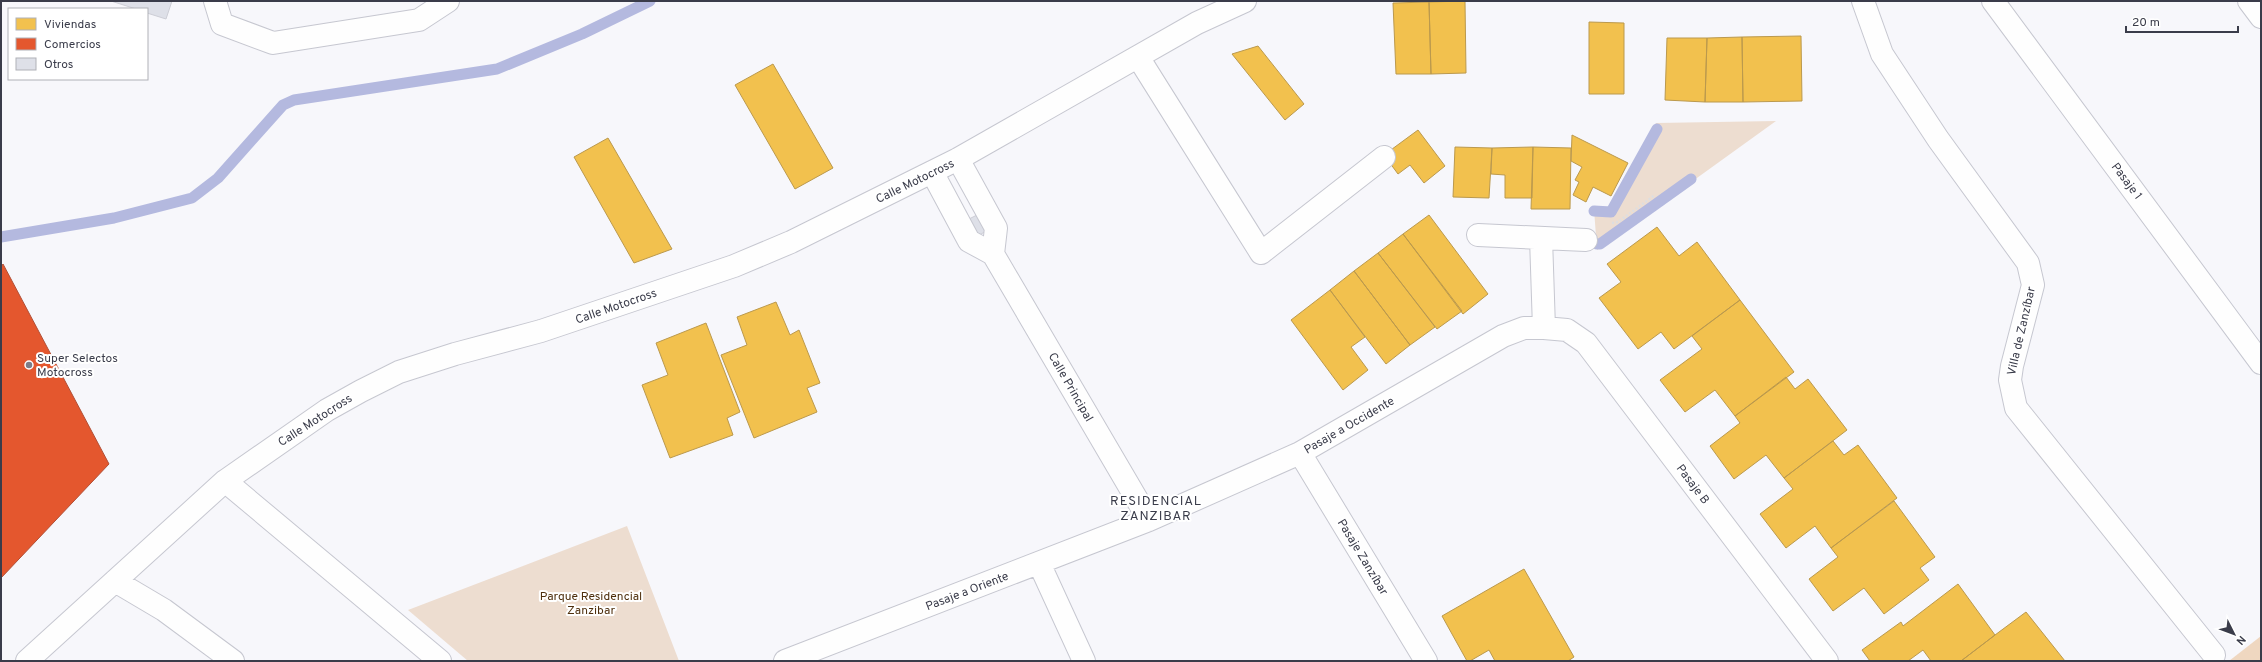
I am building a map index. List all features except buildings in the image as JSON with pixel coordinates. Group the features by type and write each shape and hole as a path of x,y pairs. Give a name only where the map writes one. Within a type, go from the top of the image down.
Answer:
{"street":[{"path":"215,1 222,24 273,43 419,20 448,1"},
{"name":"Calle Motocross","path":"37,658 115,581 226,481 327,410 398,372 455,354 541,331 734,266 791,242 958,159 1138,58 1197,23 1245,1"},
{"name":"Villa de Zanzíbar","path":"1863,1 1882,54 1938,139 2028,263 2033,285 2014,354 2010,380 2016,408 2214,655"},
{"name":"Pasaje 1","path":"1992,1 2261,363"},
{"path":"2249,1 2261,17"},
{"path":"1138,58 1261,253 1384,157"},
{"path":"932,172 969,241 994,254 996,228 958,159"},
{"path":"1478,235 1586,240"},
{"path":"1541,238 1544,328"},
{"name":"Calle Principal","path":"994,254 1149,520"},
{"name":"Pasaje a Occidente","path":"1149,520 1300,453 1503,336 1524,328 1544,328"},
{"name":"Pasaje B","path":"1544,328 1566,330 1586,343 1827,661"},
{"name":"Pasaje Zanzíbar","path":"1300,453 1426,661"},
{"path":"226,481 440,661"},
{"name":"Pasaje a Oriente","path":"785,661 1149,520"},
{"path":"1039,563 1084,661"},
{"path":"115,581 164,610 233,661"}],"path":[{"path":"1610,224 1618,222 1655,195"}],"green space":[{"path":"1776,121 1597,250 1594,209 1610,210 1656,123"},
{"name":"Parque Residencial Zanzibar","path":"627,526 679,661 468,661 408,610"}],"shaded area":[{"path":"2261,636 2261,661 2229,661"}],"waterway":[{"path":"1,237 114,218 192,198 218,178 283,105 294,100 497,69 582,34 650,1"},
{"path":"1594,211 1611,212 1657,129"},
{"path":"1597,244 1600,244 1691,179"}],"place":[{"name":"Super Selectos Motocross","path":"29,365"}],"district":[{"name":"RESIDENCIAL ZANZIBAR","path":"1156,508"}]}
